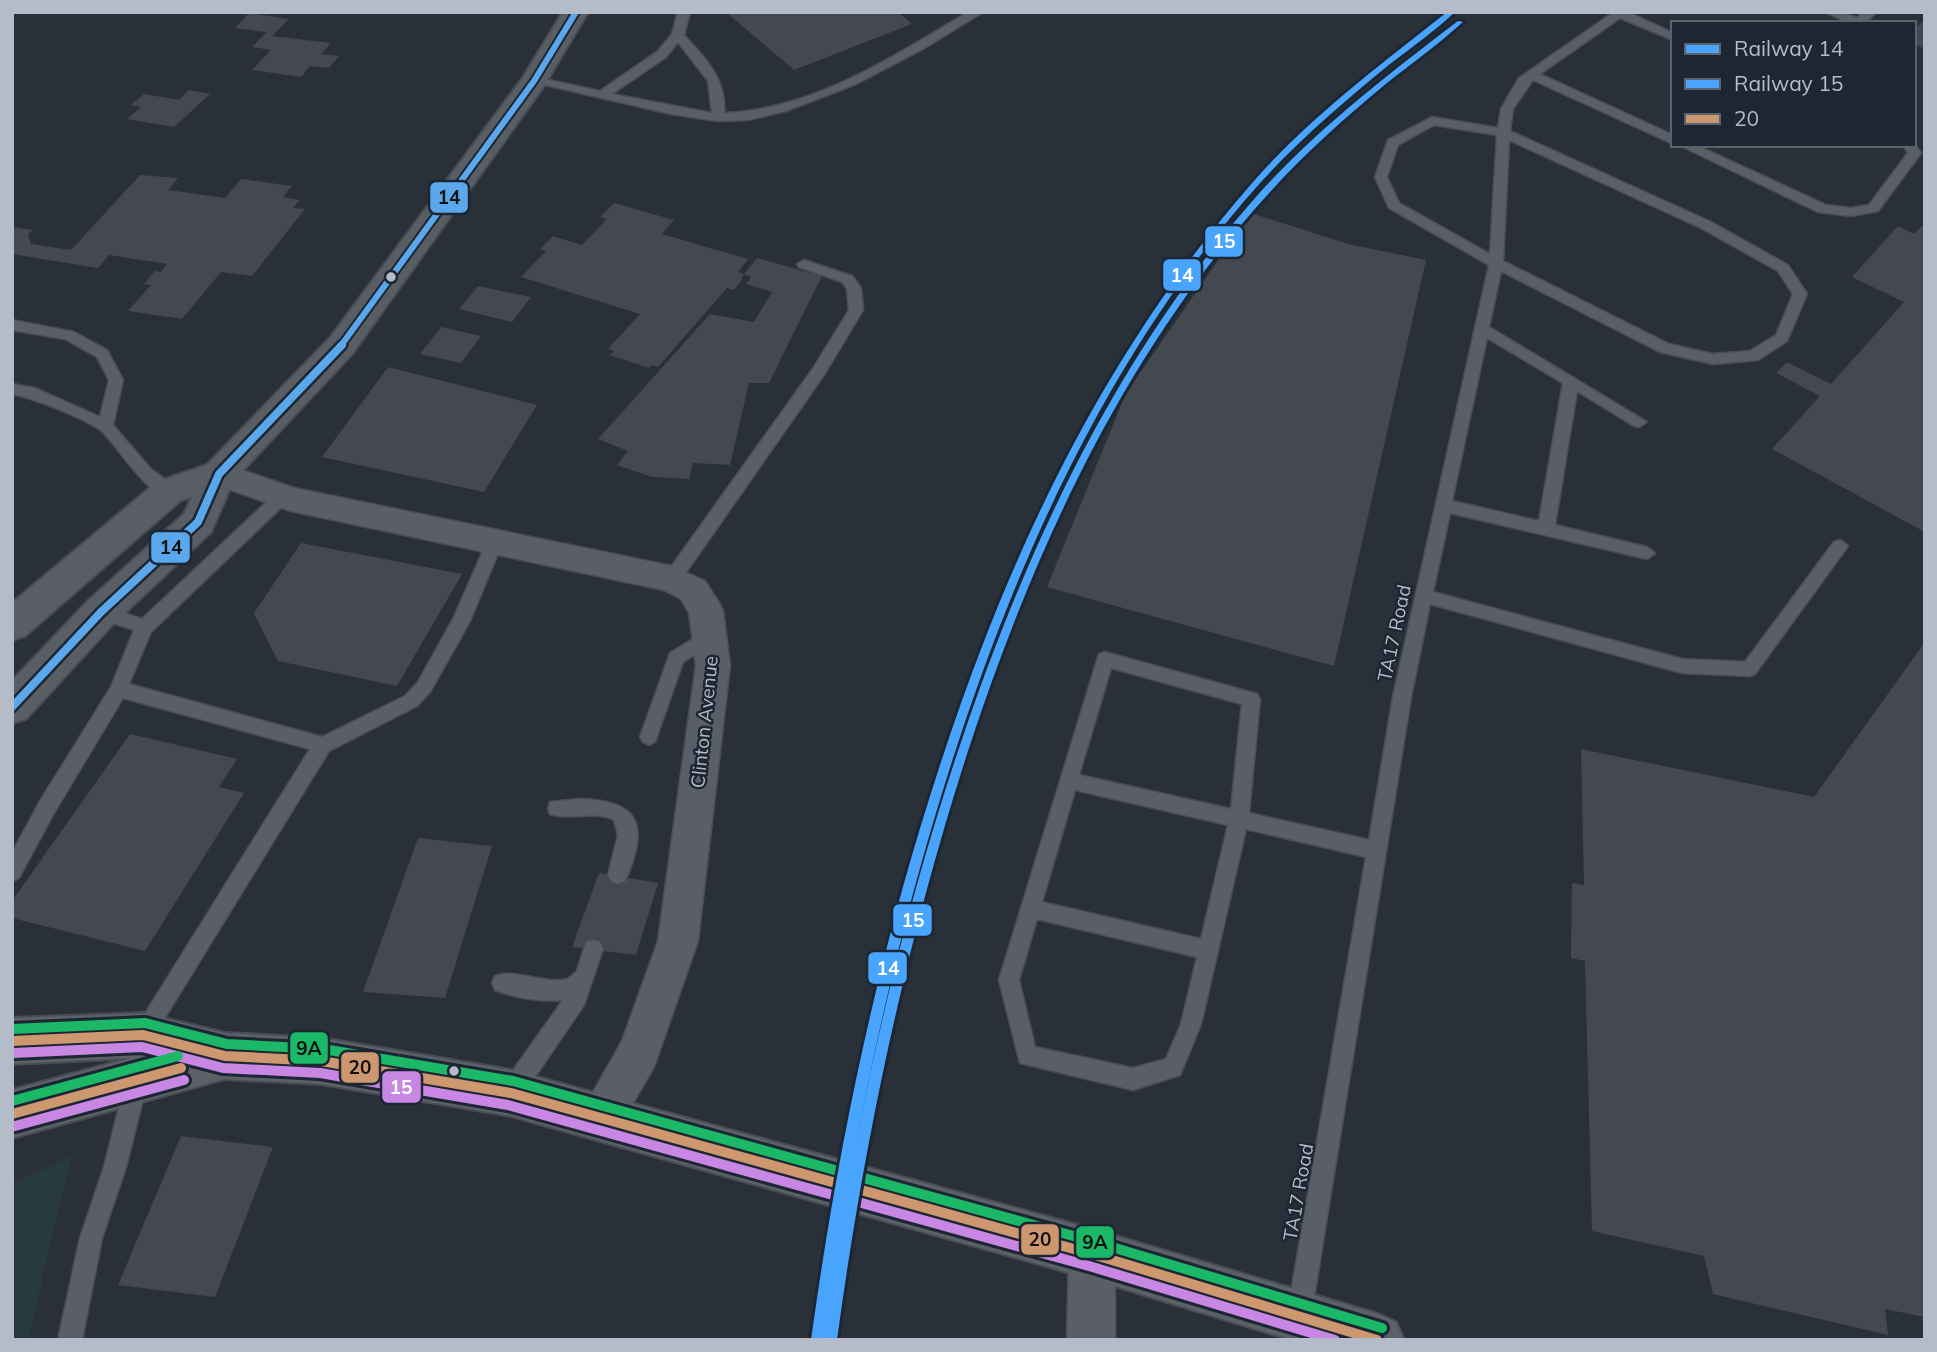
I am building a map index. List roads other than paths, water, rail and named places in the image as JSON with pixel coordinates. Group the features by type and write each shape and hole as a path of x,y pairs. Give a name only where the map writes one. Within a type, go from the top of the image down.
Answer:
{"main road":[{"path":"12,707 101,612 198,522 219,474 341,346 534,81 576,12"},
{"path":"12,625 169,491 219,474"},
{"path":"12,1041 143,1035 225,1056 321,1061 511,1093 1092,1254 1378,1340"},
{"path":"12,1114 225,1056"}],"street":[{"name":"Clinton Avenue","path":"219,474 282,496 672,579 693,590 706,611 713,665 678,941 639,1052 600,1119"},
{"path":"1091,1340 1092,1254"}],"lane":[{"path":"604,94 662,54 678,35 684,12"},
{"path":"534,81 604,94 652,109 718,117 772,112 881,67 976,12"},
{"path":"1830,12 1855,21"},
{"path":"1621,13 1671,36"},
{"name":"TA17 Road","path":"1298,1318 1402,696 1496,262 1502,132 1507,109 1523,81 1621,13"},
{"path":"678,35 711,73 722,96 718,117"},
{"path":"1532,75 1671,139"},
{"path":"1432,121 1502,132 1706,225 1783,268 1800,294 1782,338 1753,356 1713,359 1665,348 1496,262 1394,205 1381,177 1392,144 1432,121"},
{"path":"1689,147 1823,209 1851,212 1873,208 1915,153 1910,147"},
{"path":"672,579 819,371 856,310 854,288 847,279 804,264"},
{"path":"12,326 69,335 102,354 116,380 105,426"},
{"path":"1482,329 1639,422"},
{"path":"1546,529 1571,381"},
{"path":"12,388 30,392 105,426 145,473 169,491"},
{"path":"12,872 47,807 119,688 135,644 145,627 282,496"},
{"path":"1443,505 1647,553"},
{"path":"143,1035 323,745 411,701 424,687 461,621 495,541"},
{"path":"1424,596 1682,666 1749,668 1840,546"},
{"path":"101,612 145,627"},
{"path":"649,737 676,658 710,635"},
{"path":"1105,659 1251,699 1239,819 1191,1024 1173,1068 1133,1079 1027,1056 1009,981 1105,659"},
{"path":"119,688 323,745"},
{"path":"1069,781 1377,850"},
{"path":"557,808 608,808 625,818 629,824 627,848 618,875"},
{"path":"1030,908 1208,950"},
{"path":"511,1093 577,998 593,949"},
{"path":"502,983 563,991 574,988 584,979"},
{"path":"70,1340 91,1238 116,1167 136,1080"}],"rail line":[{"name":"14","path":"818,1340 851,1131 881,994 917,858 964,708 994,627 1064,468 1105,392 1151,319 1201,249 1257,182 1327,114 1452,12"},
{"name":"15","path":"830,1340 863,1133 910,929 976,712 1038,552 1116,399 1161,326 1211,257 1266,191 1335,123 1460,22"}]}
